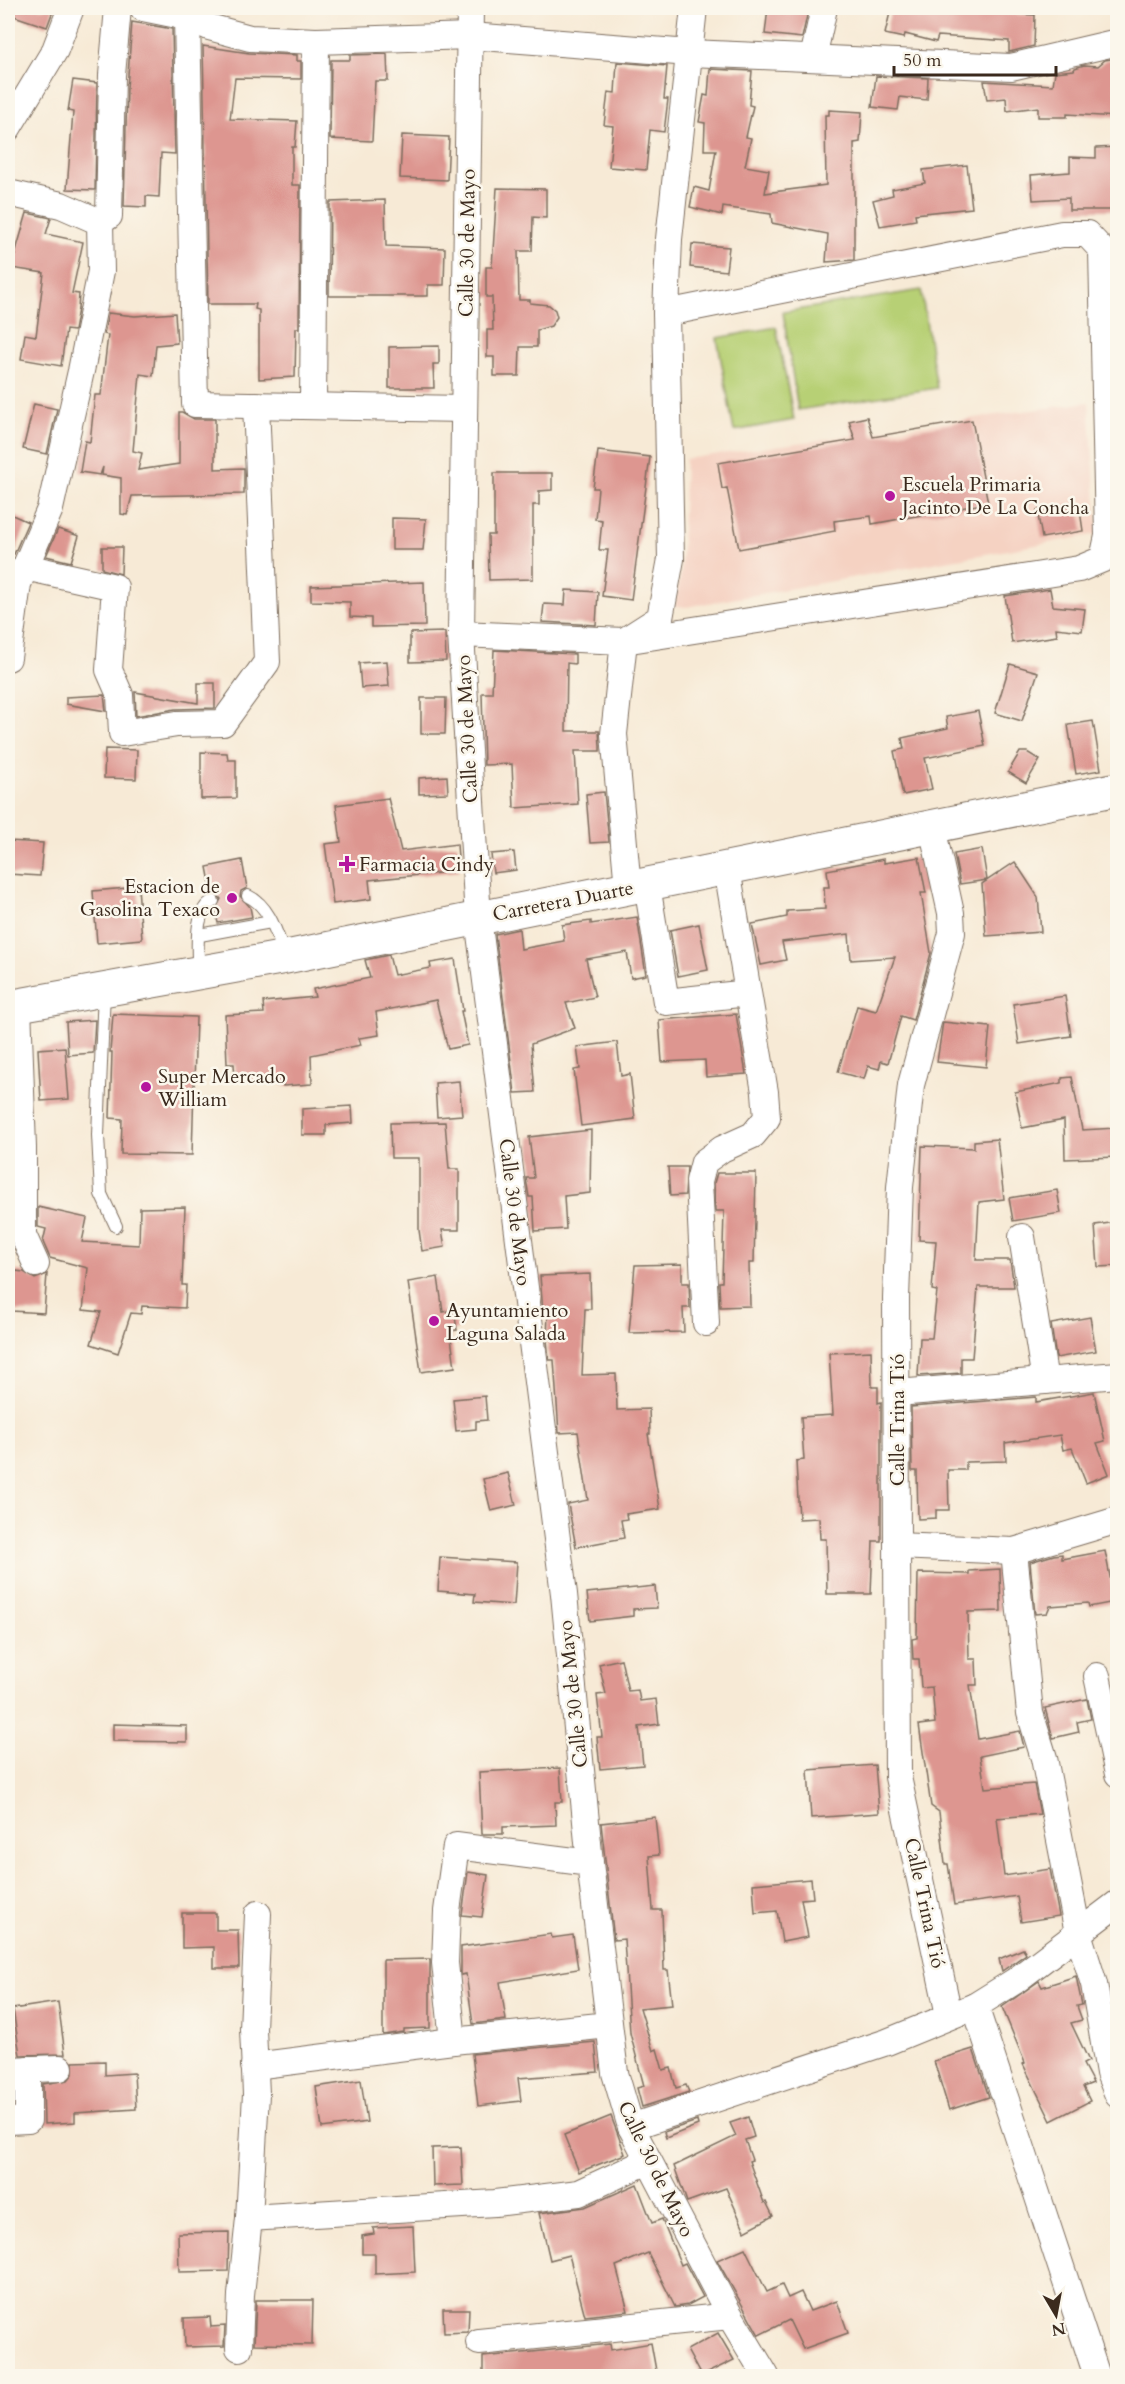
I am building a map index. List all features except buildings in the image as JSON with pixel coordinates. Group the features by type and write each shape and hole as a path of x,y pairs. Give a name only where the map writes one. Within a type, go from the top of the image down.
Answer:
{"main road":[{"name":"Carretera Duarte","path":"13,1006 286,957 1118,789"}],"street":[{"path":"8,128 55,50 71,8"},
{"path":"100,222 109,216 112,75 118,8"},
{"path":"143,8 187,17 209,27 250,38 315,41 470,36 690,53 1011,67 1107,44"},
{"name":"Calle 30 de Mayo","path":"470,8 461,634 478,918 564,1594 590,1863 609,2025 615,2073 632,2127 730,2316 766,2376"},
{"path":"624,641 660,618 671,559 666,313 669,239 694,8"},
{"path":"813,58 824,8"},
{"path":"187,17 195,404 465,409"},
{"path":"313,406 315,41"},
{"path":"8,193 61,205 100,222"},
{"path":"8,658 18,584 50,508 81,371 101,271 100,222"},
{"path":"461,634 624,641 1079,569 1103,559 1108,536 1102,250 1087,234 1062,234 666,313"},
{"path":"25,567 115,587 109,670 120,695 122,733 177,724 223,723 267,662 256,405"},
{"path":"624,641 614,734 637,886 666,1002 748,993"},
{"name":"Calle Trina Tió","path":"932,827 951,913 952,933 911,1085 904,1135 896,1287 898,1777 949,2015"},
{"path":"706,1323 699,1180 704,1162 722,1149 753,1134 767,1118 727,868"},
{"path":"13,1006 23,1235 36,1264"},
{"path":"1022,1236 1045,1381"},
{"path":"897,1393 1118,1375"},
{"path":"897,1546 1014,1551 1118,1520"},
{"path":"1014,1551 1030,1713 1044,1758 1078,1934 1094,1984 1109,2073 1118,2095"},
{"path":"1097,1676 1118,1774"},
{"path":"453,2041 445,1963 447,1911 456,1846 590,1863"},
{"path":"632,2127 887,2042 975,2006 1015,1981 1118,1903"},
{"path":"240,2348 241,2295 249,2218 256,2094 254,2066 258,1914"},
{"path":"975,2006 1097,2376"},
{"path":"254,2066 453,2041 609,2025"},
{"path":"8,2121 28,2120 18,2070 60,2068"},
{"path":"249,2218 495,2203 579,2193 648,2161"},
{"path":"479,2342 730,2316"}],"lane":[{"path":"249,896 258,901 271,922 286,957"},
{"path":"198,973 201,915 206,905 213,901"},
{"path":"200,935 271,922"},
{"path":"104,989 98,1147 101,1194 117,1227"}],"shaded area":[{"name":"Escuela Primaria Jacinto De La Concha","path":"1089,402 1098,534 686,607 675,606 681,574 685,459"}],"green space":[{"path":"921,290 937,388 798,410 783,312"},
{"path":"776,327 794,420 734,431 717,338"}],"place":[{"name":"Escuela Primaria Jacinto De La Concha","path":"890,496"},
{"name":"Farmacia Cindy","path":"347,864"},
{"name":"Estacion de Gasolina Texaco","path":"232,898"},
{"name":"Super Mercado William","path":"146,1087"},
{"name":"Ayuntamiento Laguna Salada","path":"434,1321"}]}
